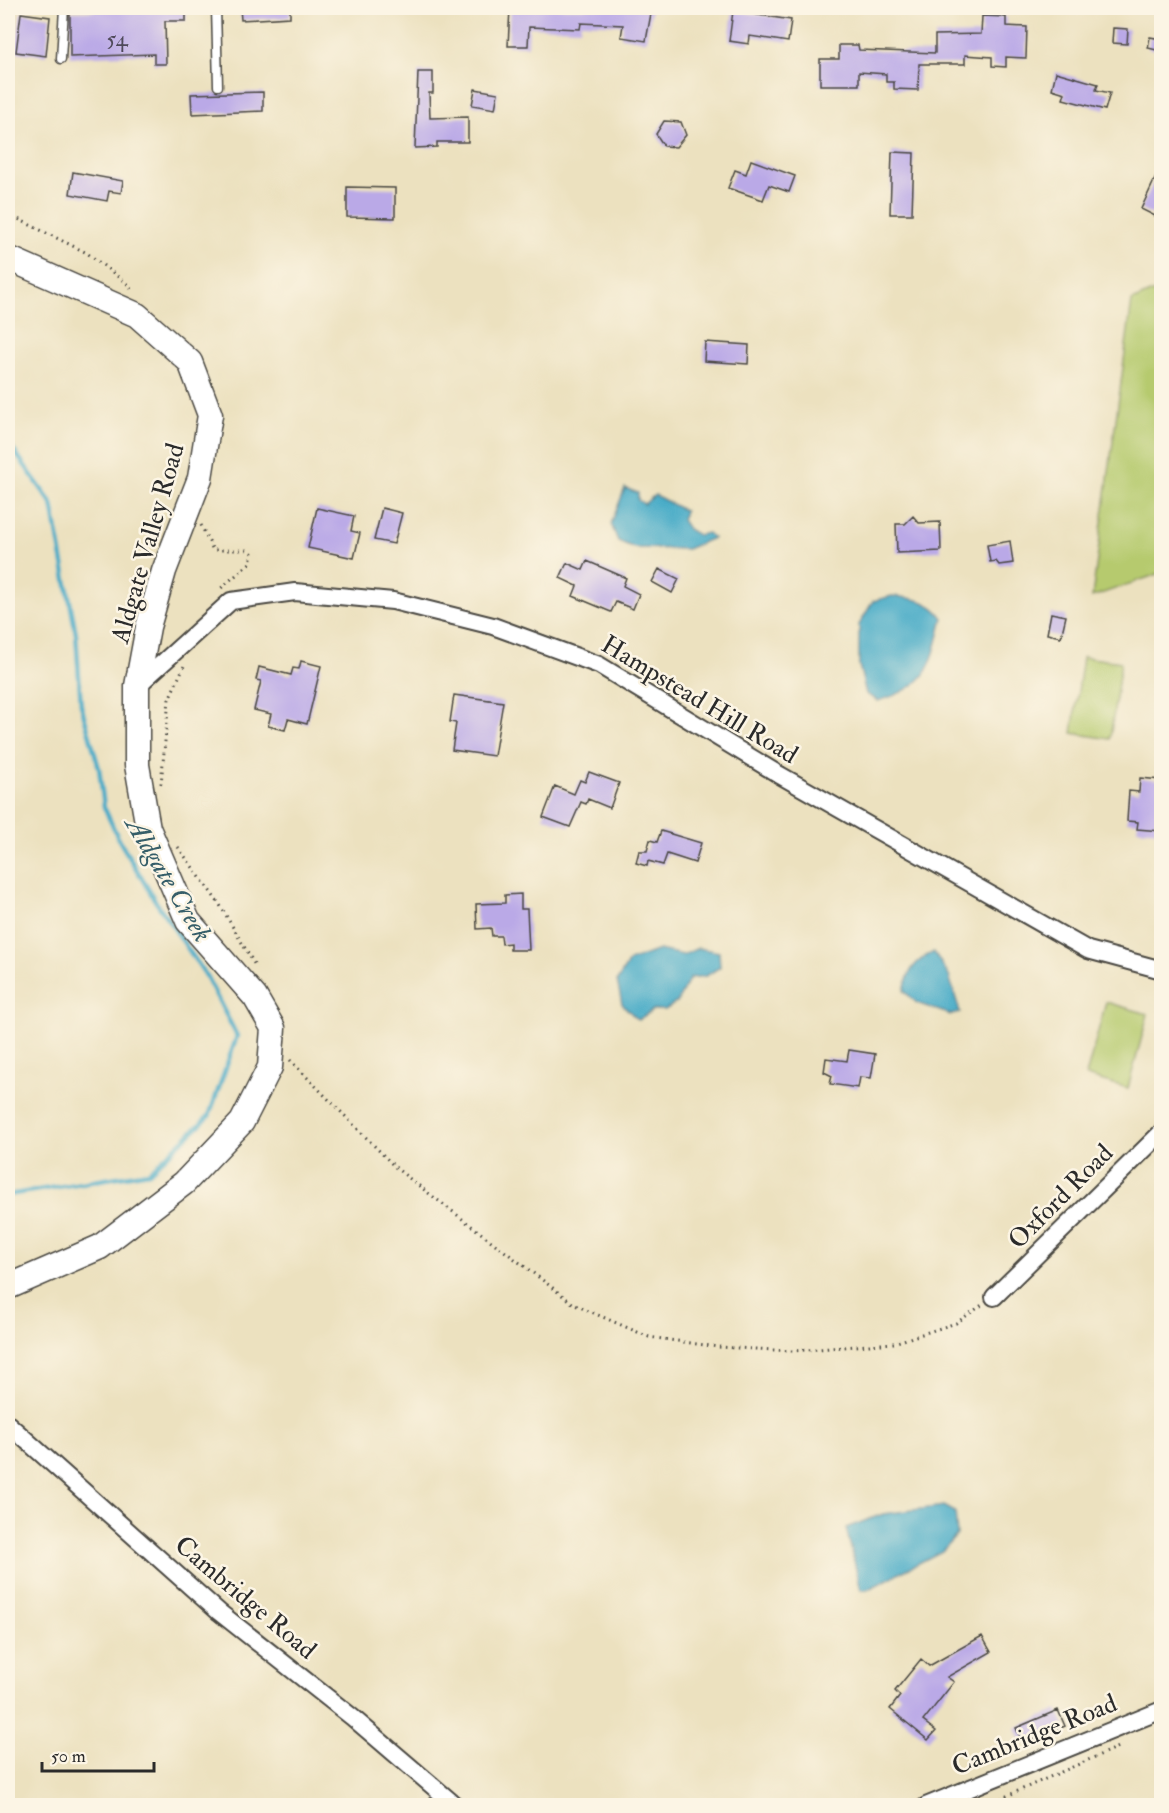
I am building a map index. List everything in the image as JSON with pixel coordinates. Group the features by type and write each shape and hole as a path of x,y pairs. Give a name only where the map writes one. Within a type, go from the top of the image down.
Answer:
{"street":[{"name":"Aldgate Valley Road","path":"8,258 137,315 190,362 210,415 200,478 160,582 148,627 137,686 137,765 148,828 188,921 255,997 273,1028 270,1067 242,1122 184,1182 100,1247 8,1287"},
{"name":"Hampstead Hill Road","path":"137,686 231,601 295,591 393,601 493,626 599,665 778,774 1088,950 1161,970"},
{"name":"Oxford Road","path":"994,1297 1161,1132"},
{"name":"Cambridge Road","path":"8,1424 219,1612 352,1717 456,1806"},
{"name":"Cambridge Road","path":"926,1806 1161,1710"}],"lane":[{"path":"61,59 64,8"},
{"path":"216,8 218,86"}],"path":[{"path":"8,214 87,253 129,286 137,315"},
{"path":"189,506 213,550 246,550 252,553 250,563 216,593"},
{"path":"161,788 169,699 189,658"},
{"path":"174,841 220,905 257,969"},
{"path":"272,1042 397,1169 575,1305 649,1337 718,1347 793,1351 894,1342 956,1323 994,1297"},
{"path":"984,1806 1122,1745"}],"green space":[{"path":"1152,292 1162,292 1161,573 1092,597 1132,301"},
{"path":"1083,657 1121,662 1110,739 1072,733"},
{"path":"1106,1002 1148,1014 1128,1088 1086,1076"}],"water":[{"path":"625,488 638,493 638,500 644,504 655,495 685,511 682,520 688,529 698,535 708,533 713,538 687,549 634,548 618,541 611,524"},
{"path":"892,596 914,599 927,604 943,618 931,661 918,681 895,695 878,701 866,694 859,665 859,625 873,601"},
{"path":"698,948 719,952 720,967 706,976 690,978 677,1002 665,1010 653,1010 638,1020 622,1004 617,981 629,961 659,950 683,955"},
{"path":"934,952 949,976 960,1012 951,1015 917,1003 904,991 913,967"},
{"path":"944,1506 955,1512 957,1535 942,1551 867,1590 861,1590 846,1528 883,1514"}],"building":[{"path":"95,8 186,8 186,21 165,21 166,64 154,64 154,54 70,57 70,12 95,11"},
{"path":"240,8 290,8 290,17 241,20"},
{"path":"510,8 652,8 646,41 621,37 623,25 581,23 580,29 529,27 528,46 508,46"},
{"path":"733,11 791,20 788,42 750,36 749,44 729,41"},
{"path":"21,13 50,17 46,56 16,52"},
{"path":"982,16 1006,17 1006,26 1027,27 1026,58 1006,57 1006,67 992,66 992,57 965,55 965,64 919,64 918,90 894,89 894,82 886,82 886,74 859,72 859,85 820,85 820,59 839,59 839,45 858,45 859,50 935,53 935,35 981,34"},
{"path":"1113,28 1128,29 1127,44 1112,43"},
{"path":"1150,37 1161,39 1161,51 1148,48"},
{"path":"418,72 433,72 433,93 429,93 430,118 468,117 468,142 437,142 437,147 415,148"},
{"path":"1056,72 1098,84 1096,90 1110,93 1105,110 1063,99 1065,93 1052,89"},
{"path":"475,89 498,93 495,109 472,105"},
{"path":"263,92 263,111 192,114 191,94"},
{"path":"664,121 681,122 686,135 676,147 664,146 656,134"},
{"path":"892,152 914,153 912,214 890,214"},
{"path":"751,160 795,176 789,192 769,185 763,200 728,188 735,170 746,174"},
{"path":"1161,166 1161,219 1141,209"},
{"path":"73,172 123,181 121,193 109,191 107,201 70,194"},
{"path":"347,187 395,188 395,218 347,217"},
{"path":"705,342 749,345 748,364 704,361"},
{"path":"317,508 354,516 351,531 360,533 354,558 308,548"},
{"path":"382,508 402,513 394,544 374,540"},
{"path":"913,516 919,523 940,522 941,551 897,553 896,524 905,524"},
{"path":"1010,541 1013,563 999,565 996,561 990,562 987,545"},
{"path":"587,561 626,578 623,586 639,594 633,609 616,602 611,612 573,596 577,586 560,578 567,563 583,570"},
{"path":"659,569 679,579 672,593 652,582"},
{"path":"1051,613 1066,616 1061,637 1047,634"},
{"path":"301,661 321,666 307,724 288,719 285,730 268,726 271,714 254,710 261,681 256,680 259,667 291,675 293,668 299,669"},
{"path":"454,695 503,702 494,756 452,750 456,723 450,722"},
{"path":"589,772 619,783 610,808 588,799 586,804 581,802 570,827 543,817 555,786 574,794 580,780 585,782"},
{"path":"1140,778 1161,780 1159,805 1161,805 1161,831 1137,829 1138,822 1127,821 1129,791 1139,792"},
{"path":"661,831 701,843 695,863 667,854 663,865 648,861 647,866 636,863 639,851 647,851 650,840 657,842"},
{"path":"521,894 521,909 527,909 529,950 510,950 510,943 502,944 501,936 492,936 491,928 477,929 476,904 505,903 505,895"},
{"path":"849,1050 875,1054 871,1078 860,1077 858,1088 830,1084 832,1076 824,1072 826,1058 847,1061"},
{"path":"982,1636 991,1652 947,1677 954,1682 923,1721 936,1731 928,1740 890,1709 900,1696 895,1691 921,1659 929,1666"},
{"path":"1058,1710 1065,1726 1023,1744 1016,1728"}],"waterway":[{"name":"Aldgate Creek","path":"8,442 52,504 76,634 81,705 99,768 104,807 119,840 156,902 205,974 237,1036 209,1116 149,1172 8,1195"}]}
